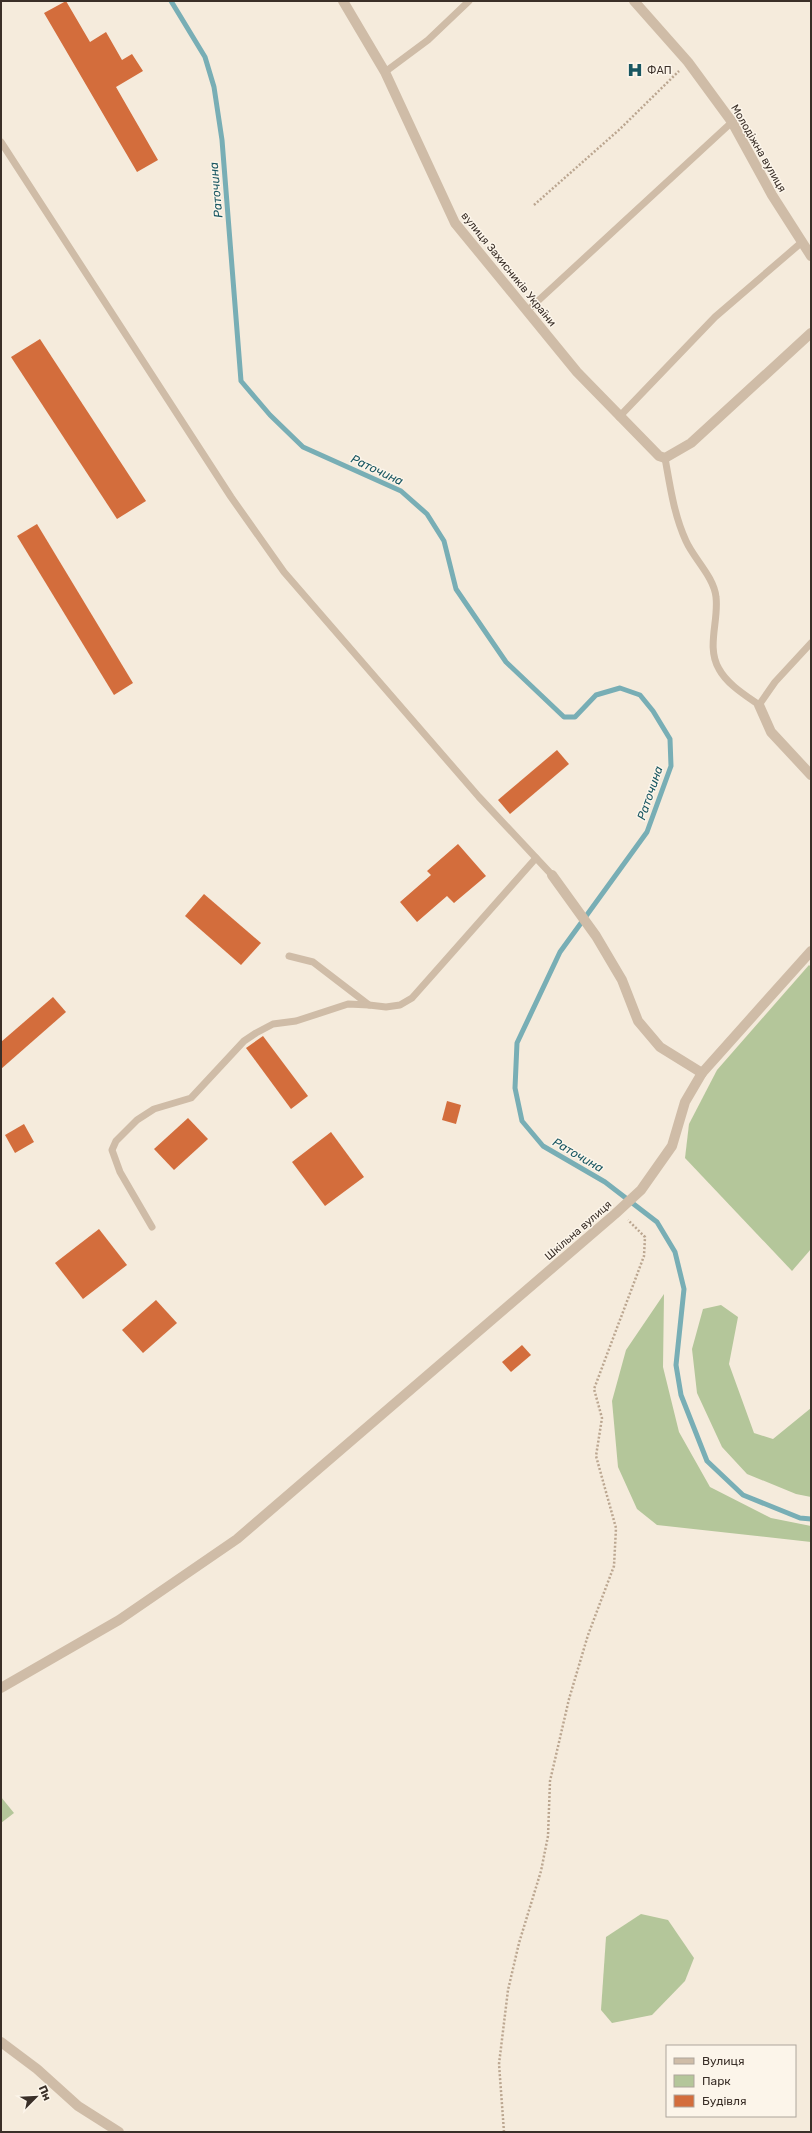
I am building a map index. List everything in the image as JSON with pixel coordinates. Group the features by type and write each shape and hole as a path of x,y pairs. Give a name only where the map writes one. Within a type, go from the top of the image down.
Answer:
{"street":[{"name":"вулиця Захисників України","path":"343,1 385,72 455,223 577,372 619,417 659,456 665,458"},
{"name":"Молодіжна вулиця","path":"634,1 688,62 732,122 772,195 811,256"},
{"path":"665,458 691,443 811,333"},
{"path":"759,705 771,732 811,775"},
{"path":"552,875 596,936 622,980 638,1021 660,1047 702,1073"},
{"name":"Шкільна вулиця","path":"1,1688 119,1620 237,1539 615,1214 641,1190 672,1146 684,1102 702,1073 811,951"},
{"path":"1,2042 37,2069 78,2106 118,2132"}],"lane":[{"path":"385,72 428,40 469,1"},
{"path":"527,311 732,122"},
{"path":"1,142 231,497 284,572 479,798 552,875"},
{"path":"619,417 715,317 802,242"},
{"path":"665,458 673,498 686,541 709,579 716,595 717,613 713,655 719,670 736,689 759,705 775,682 811,642"},
{"path":"152,1227 120,1172 112,1150 116,1141 137,1120 154,1109 191,1098 244,1041 273,1024 296,1021 348,1004 386,1007 400,1004 412,998 536,858"},
{"path":"289,956 313,962 369,1005"}],"path":[{"path":"534,205 620,129 688,62"},
{"path":"504,2132 499,2064 508,1990 519,1943 541,1871 548,1836 550,1781 569,1699 588,1635 614,1566 616,1528 596,1456 602,1418 594,1389 644,1256 645,1237 628,1220 615,1214"}],"green space":[{"path":"809,965 811,967 811,1249 792,1271 685,1158 689,1124 717,1070"},
{"path":"664,1294 663,1367 679,1432 710,1487 771,1518 811,1526 811,1542 657,1525 637,1509 618,1467 612,1401 626,1350"},
{"path":"721,1305 738,1317 729,1364 754,1433 773,1439 811,1408 811,1497 796,1494 747,1474 722,1447 697,1393 692,1349 703,1309"},
{"path":"1,1797 14,1813 1,1823"},
{"path":"641,1914 668,1920 694,1958 685,1981 652,2015 612,2023 601,2010 606,1937"}],"building":[{"path":"66,1 90,42 106,32 122,60 132,54 143,71 116,87 158,160 137,172 44,13"},
{"path":"40,339 146,501 117,519 11,357"},
{"path":"37,524 133,683 114,695 17,536"},
{"path":"557,750 569,764 510,814 498,800"},
{"path":"458,844 486,876 454,903 447,896 417,922 400,902 431,875 427,871"},
{"path":"204,894 261,943 241,965 185,916"},
{"path":"53,997 66,1012 1,1069 1,1042"},
{"path":"263,1036 308,1096 291,1109 246,1048"},
{"path":"447,1101 461,1105 456,1124 442,1120"},
{"path":"188,1118 208,1139 174,1170 154,1149"},
{"path":"24,1124 34,1142 15,1153 5,1135"},
{"path":"331,1132 364,1177 325,1206 292,1162"},
{"path":"99,1229 127,1265 83,1299 55,1263"},
{"path":"156,1300 177,1323 143,1353 122,1330"},
{"path":"522,1345 531,1355 511,1372 502,1362"}],"waterway":[{"name":"Раточина","path":"171,1 205,57 214,87 222,140 241,381 270,415 303,447 401,491 427,514 444,541 456,589 506,662 564,717 575,717 596,695 620,688 640,695 653,711 670,739 671,766 647,832 560,952 517,1043 515,1088 522,1121 543,1146 605,1182 657,1222 675,1252 684,1289 676,1365 681,1395 707,1461 743,1495 800,1518 811,1519"}],"place":[{"name":"ФАП","path":"635,70"}]}
